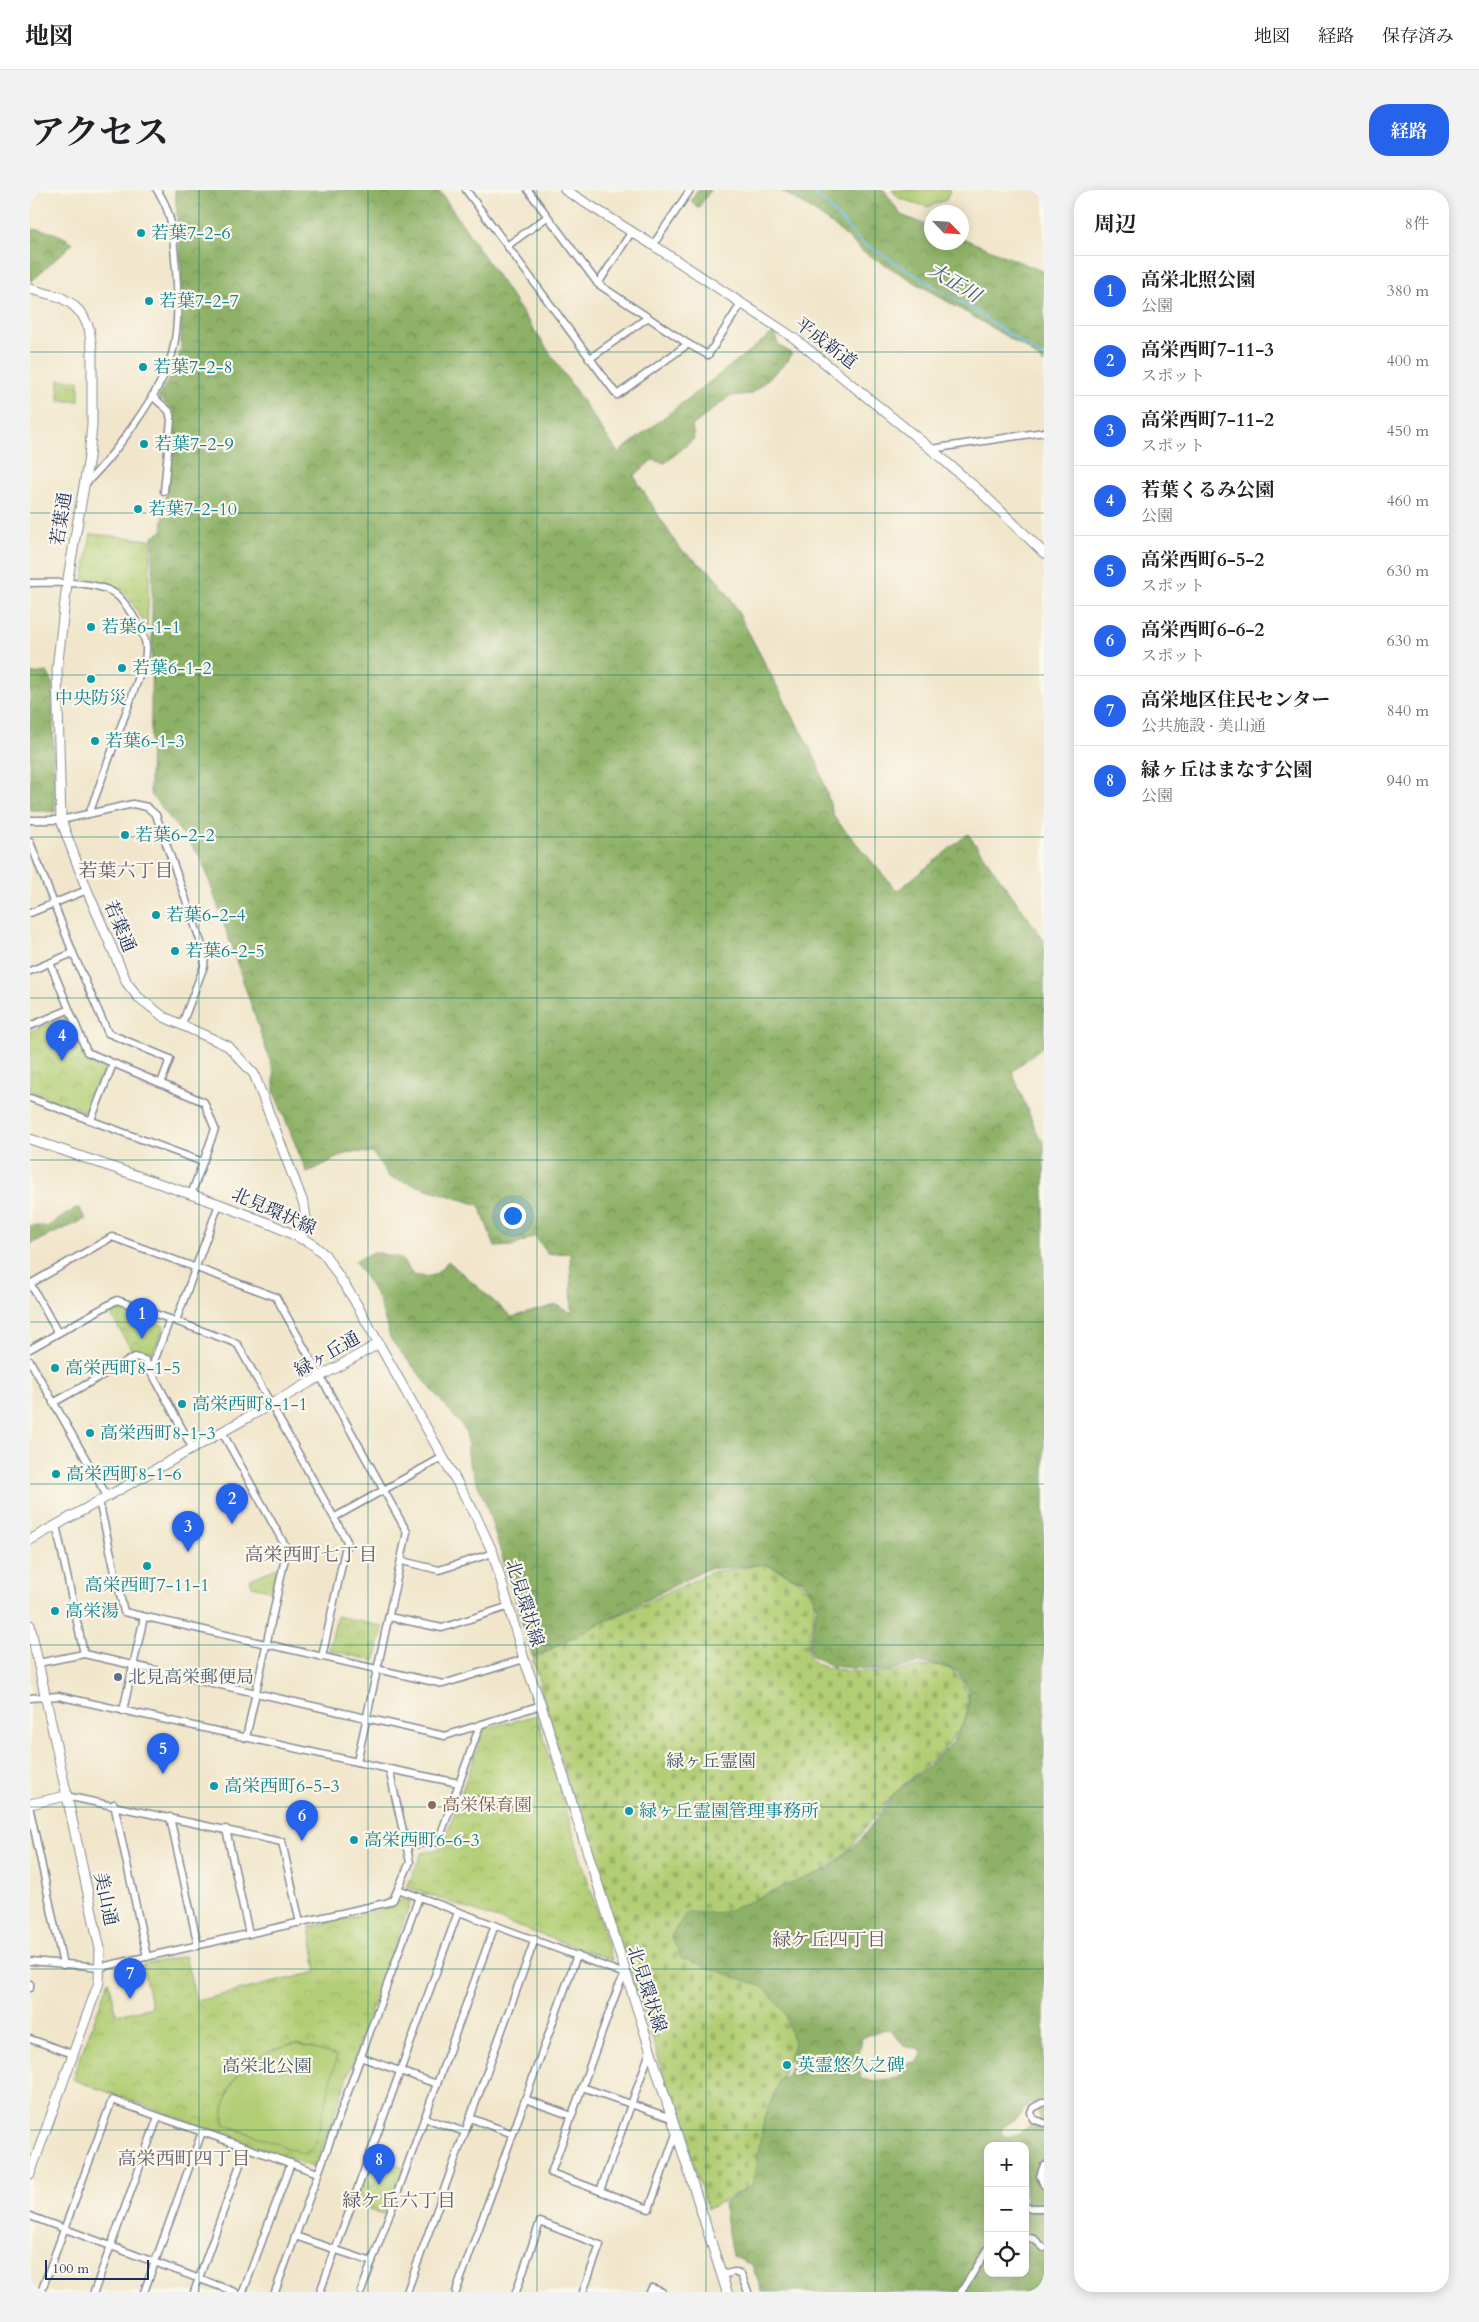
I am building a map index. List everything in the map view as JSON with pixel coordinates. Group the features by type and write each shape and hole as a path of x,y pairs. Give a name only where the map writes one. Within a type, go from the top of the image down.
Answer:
{"street":[{"path":"82,487 100,470 152,396 167,370 172,354 176,330 176,271 171,217 157,190"},
{"path":"466,190 616,395 688,344"},
{"path":"528,190 598,284 647,318 708,355 741,304"},
{"name":"平成新道","path":"566,190 632,231 794,338 931,449 982,493 1044,553"},
{"path":"653,245 690,190"},
{"path":"507,246 547,217"},
{"path":"598,284 632,231"},
{"name":"若葉通","path":"30,289 60,297 72,304 82,314 89,328 92,349 92,425 89,457 82,487 67,584 57,669 61,820 87,890 127,983 138,997 164,1017 228,1046 254,1074 304,1205 306,1219 301,1238"},
{"path":"589,359 647,318"},
{"path":"152,396 170,411 172,420 164,491"},
{"path":"931,449 1044,432"},
{"path":"30,583 67,584 102,588 114,593 128,607 147,643 144,663 89,814"},
{"path":"30,820 61,820 133,804 147,807 156,815 205,954 204,966 182,1024"},
{"path":"30,842 32,856 108,1033 170,1058 161,1083"},
{"path":"30,913 87,890"},
{"path":"30,971 73,953"},
{"path":"50,963 87,1052 204,1102 215,1129 191,1195"},
{"path":"30,1026 68,1010"},
{"path":"92,1120 113,1064"},
{"path":"30,1098 203,1162"},
{"name":"北見環状線","path":"30,1139 219,1204 311,1243 330,1261 475,1514 493,1553 524,1658 541,1705 727,2292"},
{"path":"150,1372 196,1268 219,1204"},
{"path":"58,1333 30,1283 112,1237 276,1297 407,1532 357,1762"},
{"path":"30,1349 117,1300 233,1342 238,1346 347,1541 322,1657"},
{"name":"緑ヶ丘通","path":"30,1540 378,1344"},
{"path":"53,1403 135,1357 145,1360 193,1449"},
{"path":"30,1361 103,1499 124,1612 443,1684 524,1658"},
{"path":"222,1432 287,1549 246,1738"},
{"path":"335,1517 443,1457"},
{"path":"56,1525 84,1654"},
{"path":"402,1561 439,1570 493,1553"},
{"path":"389,1617 442,1628 510,1606"},
{"path":"124,1711 144,1617"},
{"name":"美山通","path":"30,1625 100,1949 101,1967 99,1982 30,2174"},
{"path":"38,1663 84,1654 445,1736 541,1705"},
{"path":"30,1698 58,1696 459,1783"},
{"path":"407,1845 438,1842 480,1725"},
{"path":"30,1962 101,1967 386,1904 393,1900 410,1862 390,1769"},
{"path":"30,1804 66,1796 114,1804 282,1842 300,1923"},
{"path":"452,1801 480,1800"},
{"path":"114,1804 147,1957"},
{"path":"30,1810 63,1965"},
{"path":"170,1817 198,1946"},
{"path":"226,1829 249,1934"},
{"path":"398,1889 625,1974 618,1988 551,2174 649,2209 676,2134"},
{"path":"275,2292 419,1897"},
{"path":"320,2292 458,1912"},
{"path":"361,2292 495,1924"},
{"path":"407,2292 535,1939"},
{"path":"456,2292 578,1955"},
{"path":"30,2039 73,2054"},
{"path":"600,2191 650,2052"},
{"path":"360,2057 437,2084"},
{"path":"582,2087 671,2118"},
{"path":"525,2099 572,2116"},
{"path":"42,2292 63,2230 112,2100 318,2173"},
{"path":"1044,2102 1033,2108 1031,2112 1034,2119 1044,2123"},
{"path":"94,2292 158,2116"},
{"path":"425,2118 465,2132"},
{"path":"470,2118 513,2134"},
{"path":"144,2292 202,2132"},
{"path":"194,2292 246,2148"},
{"path":"243,2292 290,2163"},
{"path":"1044,2165 1040,2176 1044,2185"},
{"path":"1029,2208 1044,2208"},
{"path":"30,2216 63,2230 235,2292"},
{"path":"516,2292 540,2222 600,2245 582,2292"},
{"path":"295,2236 372,2262"},
{"path":"1029,2238 1034,2239 1044,2248"},
{"path":"961,2292 984,2255"},
{"path":"722,2275 734,2272 741,2275 748,2292"},
{"path":"650,2292 652,2288 662,2292"}],"green space":[{"path":"175,190 439,190 618,453 774,332 778,344 792,354 787,362 751,394 730,396 692,426 694,439 665,463 652,460 634,476 679,548 713,574 730,597 817,762 834,817 897,891 968,834 1044,940 1044,1045 1012,1072 1038,1135 1044,1142 1044,2292 762,2292 752,2265 732,2256 723,2203 752,2185 763,2119 780,2078 786,2076 792,2062 680,1958 665,1933 656,1850 741,1899 829,1869 861,1839 895,1793 925,1769 953,1742 967,1716 968,1688 958,1672 942,1665 921,1663 888,1671 831,1666 811,1655 809,1646 817,1607 812,1593 804,1582 767,1564 707,1569 533,1658 486,1504 469,1463 466,1431 391,1340 378,1298 355,1261 374,1252 401,1258 413,1275 429,1276 440,1270 448,1261 512,1317 556,1305 572,1313 570,1253 548,1254 535,1236 514,1246 495,1247 479,1205 389,1177 373,1153 348,1152 307,1173 274,1092 274,1073 202,859 150,793 153,536 162,531 174,412 158,397 177,366 181,347 181,268","holes":["889,2029 906,2047 918,2048 922,2054 918,2062 908,2063 898,2078 871,2081 861,2079 858,2059 862,2038 881,2030","1032,2104 1041,2119 1017,2134 1007,2137 1001,2134 1002,2128 1021,2115 1025,2107"]},
{"path":"697,190 711,190 698,208 691,201"},
{"path":"780,190 884,190 901,215 924,224 924,250 969,250 969,241 1044,272 1044,364 1026,348 862,251 802,203"},
{"path":"892,190 950,190 946,200 933,205 924,206 899,198"},
{"path":"30,229 53,233 73,243 32,281 30,281"},
{"path":"59,380 79,380 79,401 59,401"},
{"path":"91,534 151,540 147,627 124,592 109,585 83,580"},
{"path":"47,672 52,681 55,812 30,810 30,677 31,674"},
{"path":"66,1017 83,1056 106,1066 88,1113 30,1092 30,1031"},
{"path":"78,1207 86,1219 30,1244 30,1225 47,1227"},
{"path":"124,1309 164,1326 151,1358 138,1352 134,1354 111,1315"},
{"name":"緑ヶ丘霊園","path":"765,1564 797,1580 812,1595 814,1614 809,1635 808,1653 812,1661 827,1668 864,1672 889,1672 941,1666 950,1669 958,1676 965,1687 968,1703 965,1718 957,1733 946,1747 894,1794 839,1859 829,1867 817,1874 729,1910 713,1913 687,1912 671,1936 681,1958 764,1987 785,2013 794,2044 764,2119 752,2185 708,2209 569,1787 533,1660 576,1635 712,1572"},
{"path":"277,1568 272,1591 252,1586 250,1579"},
{"path":"337,1616 383,1627 375,1661 329,1650"},
{"path":"537,1715 612,1960 407,1887 422,1853 442,1848 484,1729"},
{"name":"高栄北公園","path":"404,1898 411,1901 315,2168 72,2079 109,1981 117,2015 152,2007 142,1965 185,1956 196,2001 317,1972 310,1927 388,1908"},
{"path":"297,2044 337,2056 315,2146 304,2154 224,2124 224,2108 228,2093 234,2080 243,2069 267,2053 281,2047"},
{"path":"370,2155 407,2168 389,2216 352,2203"}],"waterway":[{"name":"大正川","path":"808,190 830,208 863,243 975,311 1044,358"}],"place":[{"name":"若葉7-2-6","path":"141,233"},
{"name":"若葉7-2-7","path":"149,301"},
{"name":"若葉7-2-8","path":"143,367"},
{"name":"若葉7-2-9","path":"144,444"},
{"name":"若葉7-2-10","path":"138,509"},
{"name":"若葉6-1-1","path":"91,627"},
{"name":"若葉6-1-2","path":"122,668"},
{"name":"中央防災","path":"91,679"},
{"name":"若葉6-1-3","path":"95,741"},
{"name":"若葉6-2-2","path":"125,835"},
{"name":"若葉6-2-4","path":"156,915"},
{"name":"若葉6-2-5","path":"175,951"},
{"name":"若葉くるみ公園","path":"62,1061"},
{"name":"高栄北照公園","path":"142,1339"},
{"name":"高栄西町8-1-5","path":"55,1368"},
{"name":"高栄西町8-1-1","path":"182,1404"},
{"name":"高栄西町8-1-3","path":"90,1433"},
{"name":"高栄西町8-1-6","path":"56,1474"},
{"name":"高栄西町7-11-3","path":"232,1524"},
{"name":"高栄西町7-11-2","path":"188,1552"},
{"name":"高栄西町7-11-1","path":"147,1566"},
{"name":"高栄湯","path":"55,1611"},
{"name":"北見高栄郵便局","path":"118,1677"},
{"name":"高栄西町6-5-2","path":"163,1774"},
{"name":"高栄西町6-5-3","path":"214,1786"},
{"name":"高栄保育園","path":"432,1805"},
{"name":"緑ヶ丘霊園管理事務所","path":"629,1811"},
{"name":"高栄西町6-6-3","path":"354,1840"},
{"name":"高栄西町6-6-2","path":"302,1841"},
{"name":"高栄地区住民センター","path":"130,1999"},
{"name":"英霊悠久之碑","path":"787,2065"},
{"name":"緑ヶ丘はまなす公園","path":"379,2185"}],"district":[{"name":"若葉六丁目","path":"126,870"},
{"name":"高栄西町七丁目","path":"311,1554"},
{"name":"緑ケ丘四丁目","path":"829,1939"},
{"name":"高栄西町四丁目","path":"184,2158"},
{"name":"緑ケ丘六丁目","path":"399,2200"}]}
